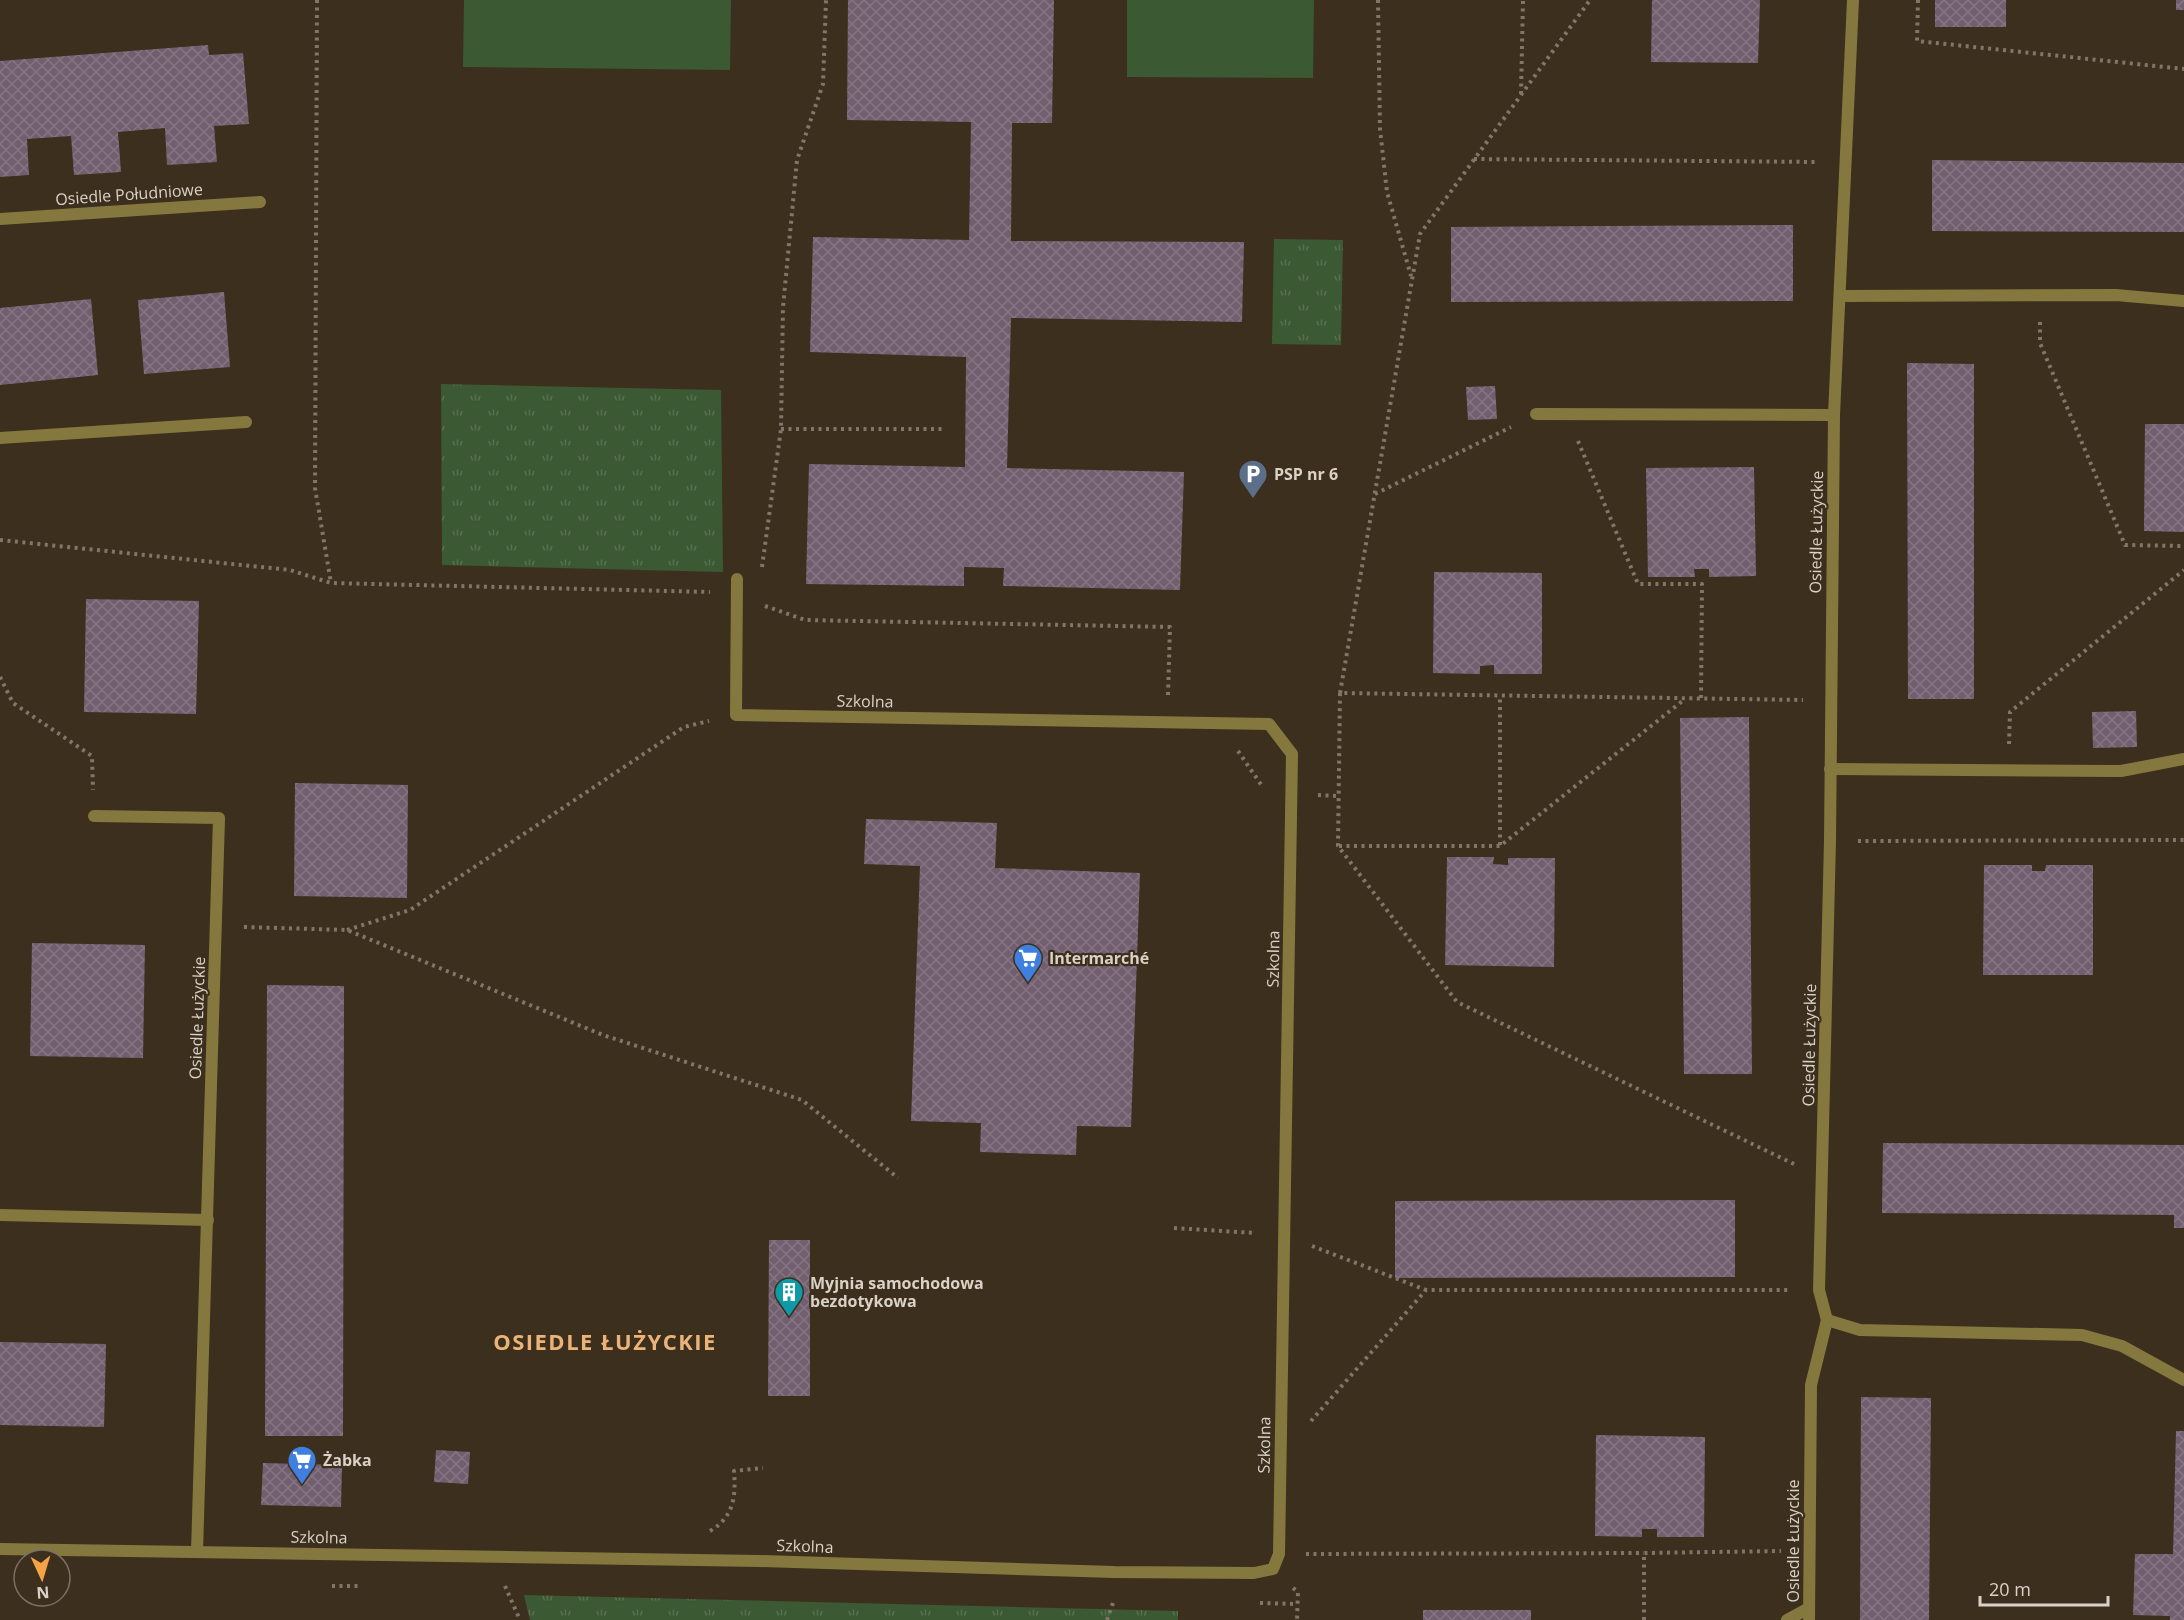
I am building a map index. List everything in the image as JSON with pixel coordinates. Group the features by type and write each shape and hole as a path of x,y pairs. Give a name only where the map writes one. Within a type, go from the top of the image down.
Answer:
{"street":[{"name":"Osiedle Łużyckie","path":"1809,1614 1811,1385 1827,1320 1819,1290 1830,841 1834,416 1853,0"},
{"name":"Osiedle Południowe","path":"0,219 260,202"},
{"path":"1841,296 2116,295 2184,301"},
{"path":"1536,414 1834,416"},
{"path":"0,438 246,422"},
{"path":"736,715 737,579"},
{"name":"Szkolna","path":"0,1550 1254,1573 1273,1569 1280,1554 1292,754 1269,724 736,715"},
{"path":"1830,769 2121,771 2184,759"},
{"name":"Osiedle Łużyckie","path":"94,816 219,818 197,1552"},
{"path":"0,1215 208,1220"},
{"path":"1827,1320 1860,1330 2082,1335 2122,1346 2184,1380"},
{"path":"1787,1620 1809,1614"}],"path":[{"path":"317,0 315,488 331,583"},
{"path":"762,568 780,429 783,307 797,160 824,84 826,0"},
{"path":"1378,0 1380,129 1387,192 1412,280"},
{"path":"1521,95 1523,0"},
{"path":"1590,0 1420,234 1340,693 1338,846 1457,1002 1822,1178"},
{"path":"1918,0 1917,42 2184,69"},
{"path":"1474,159 1847,162"},
{"path":"2040,295 2040,343 2125,545 2184,546"},
{"path":"1375,494 1536,414"},
{"path":"1566,414 1638,584 1702,584 1701,699"},
{"path":"780,429 946,429"},
{"path":"0,540 290,570 331,583 738,592 758,603 805,620 1170,627 1167,722"},
{"path":"2009,771 2010,712 2184,570"},
{"path":"0,677 13,703 92,756 94,816"},
{"path":"1340,693 1831,701"},
{"path":"1500,696 1500,846"},
{"path":"1338,846 1500,846 1686,698"},
{"path":"216,927 347,930 410,910 684,727 736,715"},
{"path":"1232,743 1270,797 1293,795"},
{"path":"1830,841 2184,840"},
{"path":"347,930 603,1035 802,1100 898,1178"},
{"path":"1281,1455 1426,1290 1819,1290"},
{"path":"1280,1554 1808,1551"},
{"path":"1644,1553 1644,1620"},
{"path":"492,1558 520,1620"}],"green space":[{"path":"464,0 731,0 730,70 463,67"},
{"path":"1127,0 1314,0 1313,78 1127,77"},
{"path":"1274,239 1343,240 1341,345 1272,344"},
{"path":"441,384 721,390 723,572 442,565"},
{"path":"524,1595 1178,1611 1178,1620 530,1620"}],"building":[{"path":"848,0 1054,0 1052,123 1012,123 1011,241 1244,242 1242,322 1011,318 1007,468 1184,472 1180,590 1003,586 1004,568 964,567 964,586 806,584 809,464 965,467 966,357 810,352 813,237 969,240 971,122 847,120"},
{"path":"1652,0 1760,0 1758,63 1651,62"},
{"path":"1935,0 2006,0 2006,27 1935,27"},
{"path":"2176,0 2184,0 2184,10 2176,10"},
{"path":"208,45 209,55 243,53 249,124 214,126 217,162 167,165 165,128 118,132 121,172 74,175 71,136 27,139 29,175 0,177 0,61"},
{"path":"1932,160 2184,163 2184,232 1932,231"},
{"path":"1793,225 1793,301 1451,302 1451,227"},
{"path":"224,292 230,367 144,374 138,300"},
{"path":"91,299 98,375 0,385 0,308"},
{"path":"1907,363 1974,364 1974,699 1908,699"},
{"path":"1495,386 1497,419 1468,420 1466,387"},
{"path":"2145,424 2184,424 2184,532 2144,531"},
{"path":"1754,467 1756,576 1709,577 1709,569 1694,569 1695,577 1648,577 1646,468"},
{"path":"1434,572 1542,573 1542,674 1494,674 1494,665 1480,666 1480,674 1433,673"},
{"path":"86,599 199,601 196,714 84,712"},
{"path":"2136,711 2137,747 2093,748 2092,712"},
{"path":"1749,717 1752,1074 1684,1074 1680,718"},
{"path":"295,783 408,785 407,898 294,896"},
{"path":"866,819 997,823 995,868 1140,873 1131,1127 1077,1126 1076,1155 980,1152 981,1123 911,1121 920,866 864,864"},
{"path":"1447,857 1494,857 1493,864 1508,865 1508,858 1555,858 1554,967 1445,965"},
{"path":"1984,865 2032,865 2032,871 2045,871 2046,865 2093,865 2093,975 1983,975"},
{"path":"32,943 145,945 143,1058 30,1056"},
{"path":"267,985 344,986 343,1436 265,1436"},
{"path":"1883,1143 2184,1145 2184,1228 2174,1228 2174,1215 1882,1213"},
{"path":"1735,1200 1735,1277 1395,1278 1395,1201"},
{"name":"Myjnia samochodowa bezdotykowa","path":"769,1240 810,1240 810,1396 768,1396"},
{"path":"0,1342 106,1344 104,1427 0,1425"},
{"path":"1861,1397 1931,1398 1929,1620 1860,1620"},
{"path":"2176,1431 2184,1431 2184,1620 2170,1620 2170,1616 2133,1615 2135,1554 2173,1554"},
{"path":"1596,1435 1705,1437 1704,1537 1657,1537 1657,1529 1642,1529 1642,1537 1595,1536"},
{"path":"436,1450 470,1452 468,1484 434,1482"},
{"name":"Żabka","path":"263,1463 342,1465 341,1507 261,1505"},
{"path":"1423,1610 1531,1610 1531,1620 1423,1620"}],"place":[{"name":"PSP nr 6","path":"1253,500"},
{"name":"Intermarché","path":"1028,984"},
{"name":"Myjnia samochodowa bezdotykowa","path":"789,1318"},
{"name":"Żabka","path":"302,1486"}],"district":[{"name":"OSIEDLE ŁUŻYCKIE","path":"605,1342"}]}
